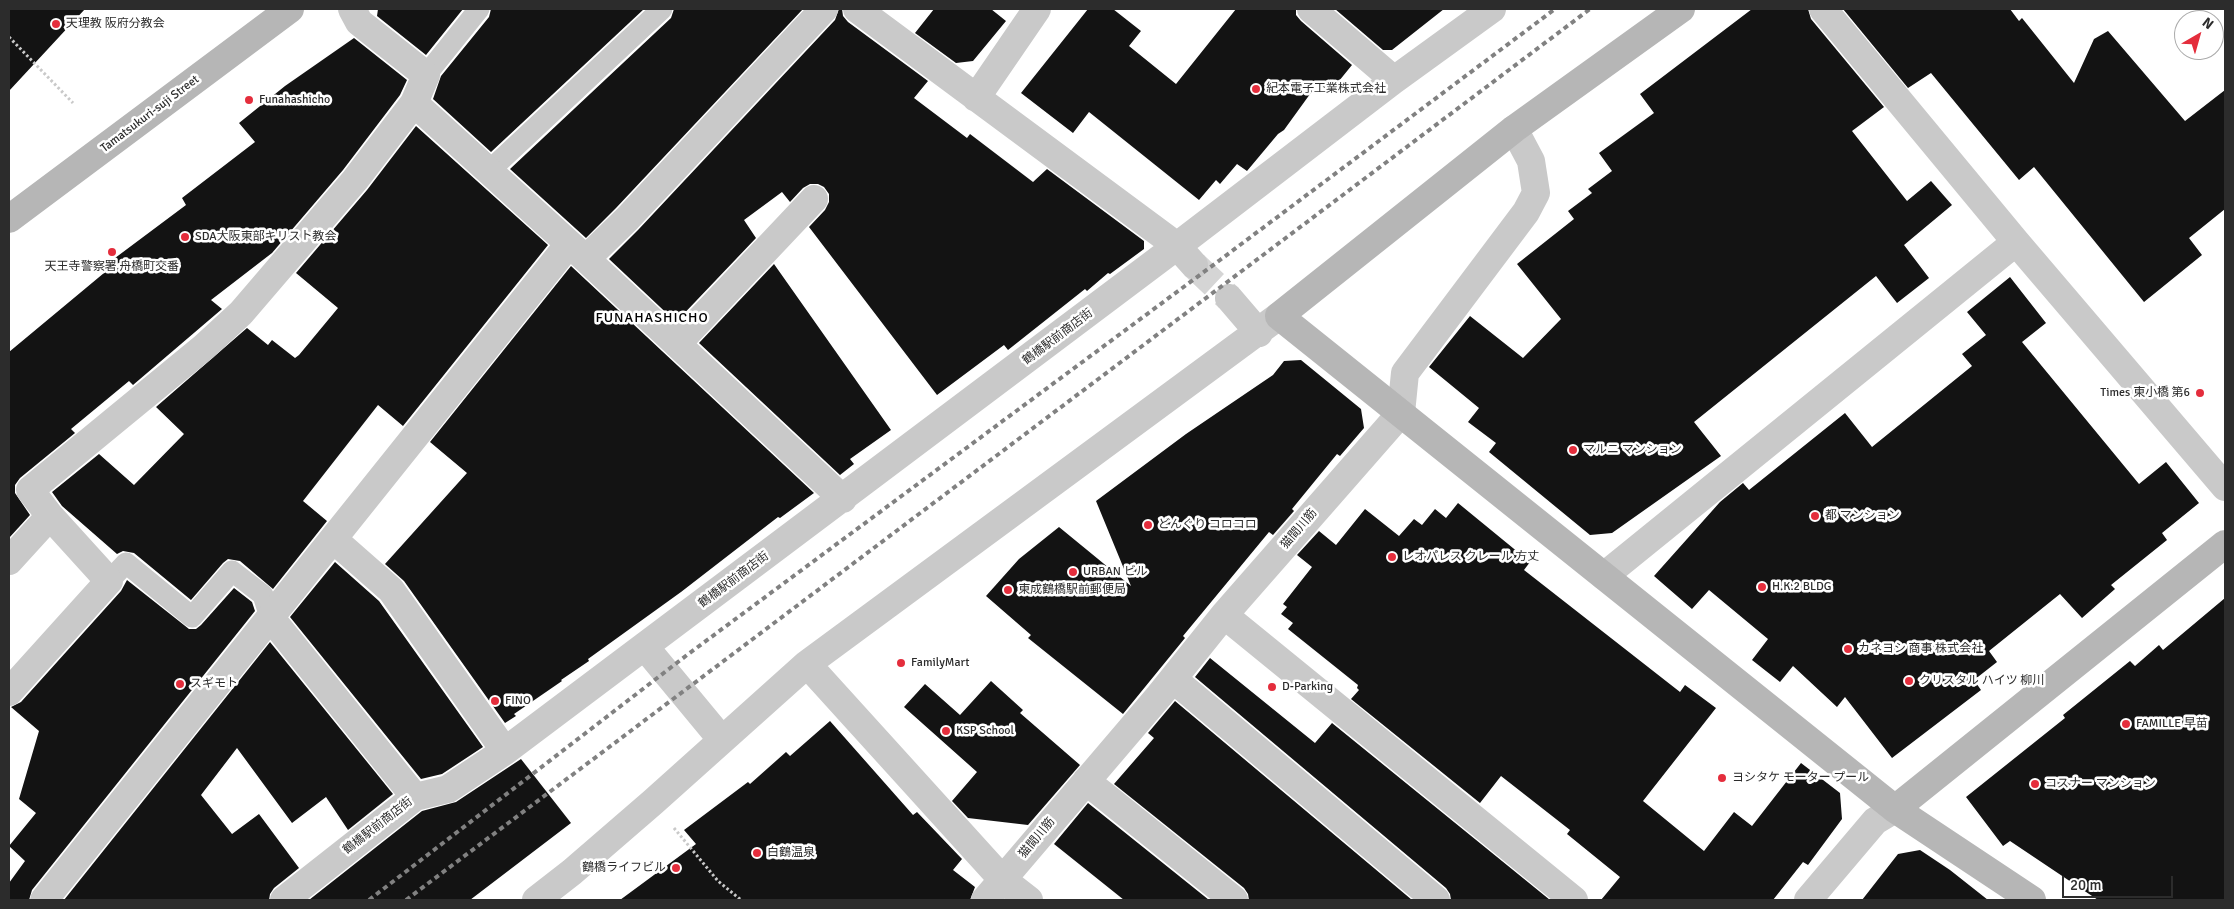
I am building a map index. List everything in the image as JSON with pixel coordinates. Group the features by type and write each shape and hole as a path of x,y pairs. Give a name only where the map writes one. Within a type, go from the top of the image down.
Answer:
{"street":[{"name":"Tamatsukuri-suji Street","path":"9,219 290,9"},
{"path":"9,692 109,581 50,516 30,490 204,347 241,314 355,180 414,103 426,75 359,22 352,9"},
{"path":"44,900 332,539 577,252 627,219 824,9"},
{"path":"857,9 1186,256"},
{"path":"976,98 1037,9"},
{"path":"1310,9 1394,80"},
{"name":"鶴橋駅前商店街","path":"284,900 416,797 448,789 505,751 843,499 1186,256 1394,80 1492,9"},
{"path":"536,900 572,872 653,802 807,664 1269,324 1514,129 1680,9"},
{"path":"1823,9 2016,242 2225,487"},
{"path":"414,103 843,499"},
{"path":"1401,413 1405,373 1526,212 1536,193 1531,161 1514,129"},
{"path":"677,344 814,199"},
{"path":"1604,576 2016,242"},
{"path":"1229,298 1401,413 1895,809 2032,900"},
{"name":"猫間川筋","path":"985,900 1173,679 1224,615 1401,413"},
{"path":"9,561 50,516"},
{"path":"332,539 391,590 505,751"},
{"path":"1808,900 1875,821 1895,809 2225,544"},
{"path":"1224,615 1574,900"},
{"path":"270,617 416,797"},
{"path":"645,647 722,740"},
{"path":"807,664 1002,879 1029,900"},
{"path":"1173,679 1436,900"},
{"path":"1086,781 1234,900"}],"lane":[{"path":"426,75 479,9"},
{"path":"489,171 662,9"},
{"path":"109,581 126,564 192,617 232,571 263,595 270,617"}],"path":[{"path":"9,38 73,103"},
{"path":"653,802 718,881 742,900"}],"building":[{"path":"9,9 85,9 9,91"},
{"path":"378,9 463,9 426,55 377,16"},
{"path":"491,9 644,9 491,152 433,99 441,76 489,17"},
{"path":"674,9 803,9 586,238 510,169 671,18"},
{"path":"839,9 842,9 843,16 848,22 928,81 914,98 967,138 970,134 1033,182 1047,169 1144,241 1144,249 1110,274 1108,273 1087,291 1085,289 1008,350 1004,345 937,395 809,227 825,210 829,202 829,194 824,187 818,184 810,184 803,188 790,202 782,192 744,220 756,238 676,322 609,259 835,20"},
{"path":"934,9 991,9 1006,21 973,61 956,63 915,33"},
{"path":"1088,9 1113,9 1141,31 1129,46 1176,84 1236,9 1296,9 1296,15 1301,21 1352,65 1330,92 1318,83 1284,130 1278,134 1247,171 1237,164 1220,184 1216,180 1199,200 1089,112 1073,133 1021,93"},
{"path":"1335,9 1444,9 1392,50 1383,50"},
{"path":"1752,9 1808,9 1811,19 1884,107 1852,131 1907,201 1931,181 1952,205 1904,245 1929,278 1897,303 1876,276 1694,422 1721,456 1612,533 1590,535 1489,452 1496,443 1468,422 1479,408 1429,367 1470,316 1523,358 1561,319 1517,264 1574,219 1568,211 1592,193 1588,189 1612,171 1599,153 1654,113 1640,94"},
{"path":"1843,9 2010,9 2019,21 2022,18 2074,83 2094,39 2108,31 2185,121 2225,90 2225,209 2189,238 2202,255 2144,302 2034,167 2019,180 1931,73 1908,88"},
{"path":"354,38 407,80 400,95 343,170 272,253 211,300 222,309 133,385 129,381 71,429 75,433 20,478 15,485 15,493 30,515 9,538 9,352 110,268 107,264 186,205 182,198 255,142 239,123 285,86"},
{"path":"416,126 548,245 403,426 378,405 303,501 327,521 273,589 240,561 228,559 191,600 134,553 123,551 117,554 62,506 52,492 99,454 134,485 184,434 156,407 247,328 268,345 272,340 295,358 299,355 338,308 296,273 367,190"},
{"path":"774,264 891,430 850,459 854,464 840,475 699,343"},
{"path":"571,266 814,493 780,518 778,517 681,592 588,659 589,661 514,714 516,716 505,723 404,581 385,564 467,473 430,442"},
{"path":"2010,277 2046,323 2022,342 2139,484 2166,462 2199,503 2162,533 2167,540 2111,585 2115,589 2082,618 2060,594 1989,651 1997,662 1974,680 1981,690 1892,758 1845,697 1837,707 1793,666 1780,682 1752,660 1768,639 1709,590 1692,609 1654,576 1720,502 1743,483 1749,490 1845,413 1872,447 1972,366 1962,354 1986,335 1967,312"},
{"path":"1301,360 1361,409 1364,428 1340,456 1337,454 1292,509 1294,511 1273,535 1269,532 1183,636 1185,638 1123,714 1028,638 1031,635 986,596 1019,559 1059,527 1131,586 1096,501 1186,434 1273,375 1284,361"},
{"path":"1458,503 1530,562 1524,570 1680,692 1685,685 1716,708 1643,801 1704,851 1734,812 1752,826 1801,763 1840,793 1842,819 1808,865 1803,862 1773,900 1601,900 1620,877 1567,834 1570,830 1501,776 1480,803 1351,699 1359,690 1357,688 1358,685 1288,629 1293,623 1281,614 1287,607 1283,604 1312,567 1297,555 1319,531 1336,545 1365,509 1399,536 1414,519 1422,525 1435,509 1446,518"},
{"path":"335,562 379,601 483,747 442,774 421,779 290,617"},
{"path":"127,580 189,629 196,629 201,625 234,588 252,602 255,611 32,890 29,900 9,900 9,883 25,861 9,846 36,813 19,799 39,731 11,707 21,702 121,591"},
{"path":"2225,598 2225,900 2098,900 2010,841 2003,846 1966,797 2065,718 2063,715 2130,661 2135,666 2159,645 2163,650"},
{"path":"270,642 393,794 348,830 326,797 292,823 237,748 201,795 232,834 259,814 299,868 274,888 269,900 64,900"},
{"path":"1210,658 1315,743 1332,723 1550,900 1451,900 1446,888 1195,677"},
{"path":"991,681 1023,710 1020,713 1080,765 1028,825 968,818 952,801 977,772 904,707 925,684 960,715"},
{"path":"1175,701 1412,900 1249,900 1244,888 1114,784 1154,738 1148,733"},
{"path":"830,721 913,815 917,812 962,859 953,870 975,887 970,900 620,900 696,844 684,830 748,782 750,784 786,752 790,756"},
{"path":"521,759 571,823 470,900 309,900 422,811 456,802"},
{"path":"1088,803 1209,900 1124,900 1054,844"},
{"path":"1920,850 1950,870 1988,900 1862,900 1898,854"}],"tunnel":[{"path":"1194,265 1229,298"}],"railway":[{"path":"369,900 687,655 1555,9"},
{"path":"406,900 1590,9"}],"place":[{"name":"天理教 阪府分教会","path":"56,24"},
{"name":"紀本電子工業株式会社","path":"1256,89"},
{"name":"Funahashicho","path":"249,100"},
{"name":"SDA大阪東部キリスト教会","path":"185,237"},
{"name":"天王寺警察署 舟橋町交番","path":"112,252"},
{"name":"Times 東小橋 第6","path":"2200,393"},
{"name":"マルニ マンション","path":"1573,450"},
{"name":"都 マンション","path":"1815,516"},
{"name":"どんぐり コロコロ","path":"1148,525"},
{"name":"レオパレス クレール 方丈","path":"1392,557"},
{"name":"URBAN ビル","path":"1073,572"},
{"name":"H.K.2 BLDG","path":"1762,587"},
{"name":"東成鶴橋駅前郵便局","path":"1008,590"},
{"name":"カネヨシ 商事 株式会社","path":"1848,649"},
{"name":"FamilyMart","path":"901,663"},
{"name":"クリスタル ハイツ 柳川","path":"1909,681"},
{"name":"スギモト","path":"180,684"},
{"name":"D-Parking","path":"1272,687"},
{"name":"FINO","path":"495,701"},
{"name":"FAMILLE 早苗","path":"2126,724"},
{"name":"KSP School","path":"946,731"},
{"name":"ヨシタケ モーター プール","path":"1722,778"},
{"name":"コスナー マンション","path":"2035,784"},
{"name":"白鶴温泉","path":"757,853"},
{"name":"鶴橋ライフビル","path":"676,868"}],"district":[{"name":"FUNAHASHICHO","path":"652,318"}]}
